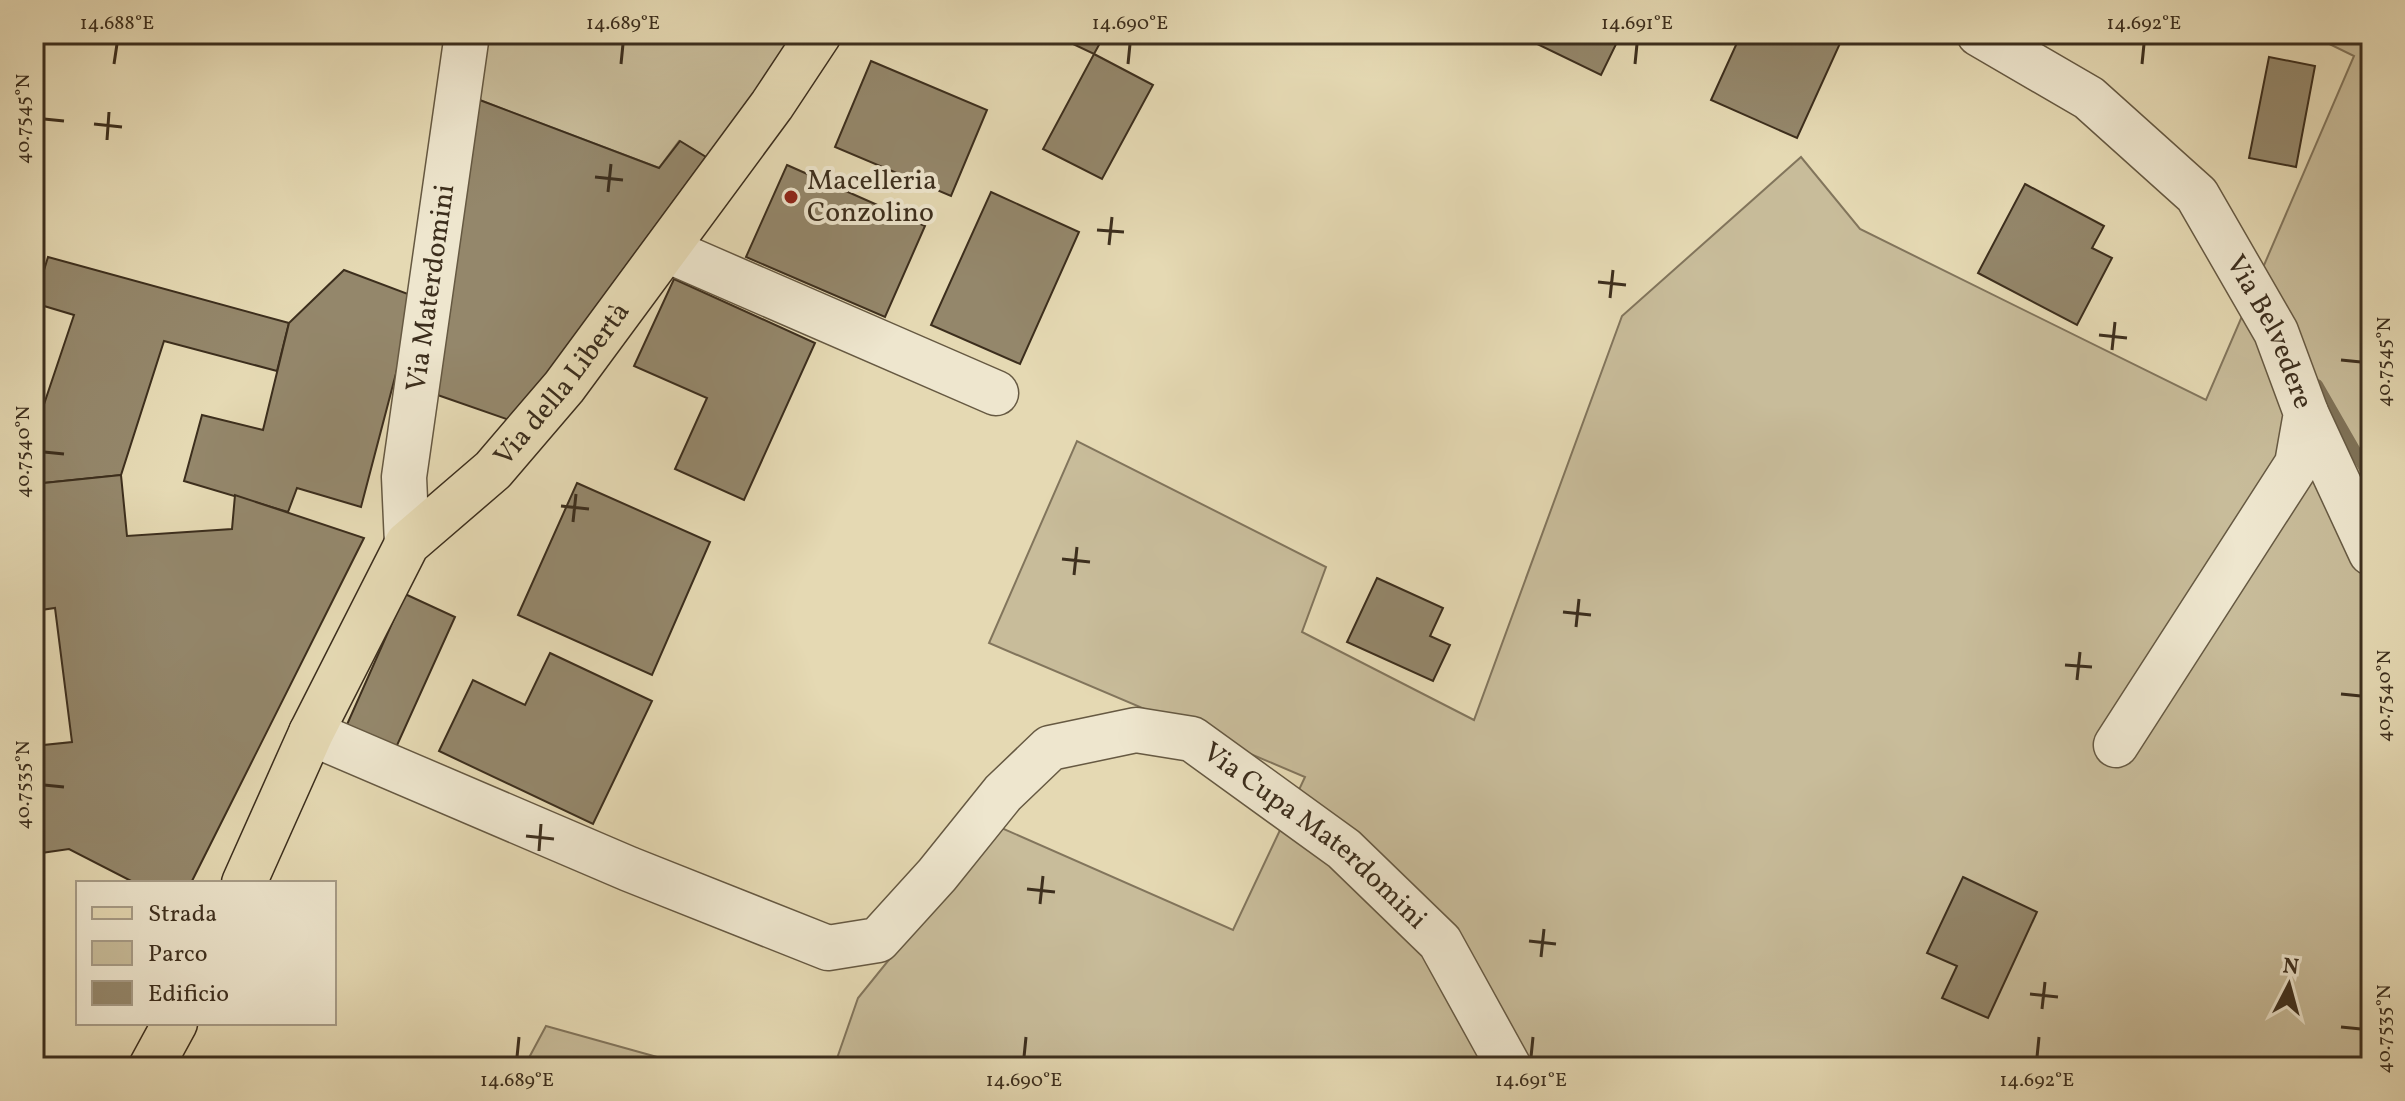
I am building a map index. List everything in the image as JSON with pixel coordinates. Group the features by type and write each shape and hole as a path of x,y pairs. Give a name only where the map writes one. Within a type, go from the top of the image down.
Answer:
{"main road":[{"name":"Via della Libertà","path":"245,881 311,733 407,544 493,470 564,387 667,250 819,34"},
{"path":"151,1067 174,1025"}],"street":[{"name":"Via Materdomini","path":"407,544 404,477 467,34"},
{"name":"Via Belvedere","path":"1979,34 2089,98 2197,195 2276,332 2306,413 2297,464 2116,745"},
{"path":"667,250 996,393"},
{"path":"2306,413 2371,553"},
{"name":"Via Cupa Materdomini","path":"311,733 614,863 828,948 878,940 937,875 1003,793 1050,748 1136,730 1192,739 1344,849 1440,942 1509,1067"}],"green space":[{"path":"471,34 819,34 771,105 706,157 679,141 659,168 477,99"},
{"path":"2309,34 2371,34 2371,1067 834,1067 858,998 997,826 1233,930 1305,777 989,643 1077,441 1326,567 1302,632 1474,720 1622,316 1801,157 1860,229 2206,400 2354,56"},
{"path":"546,1026 693,1067 524,1067"}],"building":[{"path":"1052,34 1105,34 1094,54"},
{"path":"1534,34 1621,34 1601,75 1531,41"},
{"path":"1741,34 1832,34 1842,39 1797,138 1711,100"},
{"path":"1094,54 1153,85 1102,179 1043,149"},
{"path":"2269,57 2315,66 2296,167 2249,158"},
{"path":"871,61 987,110 951,196 835,147"},
{"path":"477,99 659,168 680,141 706,157 512,421 429,392"},
{"path":"787,165 925,226 885,317 746,257"},
{"path":"2025,184 2104,226 2092,248 2112,258 2077,325 1978,273"},
{"path":"991,192 1079,232 1020,364 931,325"},
{"path":"48,257 289,323 277,371 164,341 121,475 34,484 34,434 74,315 34,303"},
{"path":"344,270 416,297 361,507 297,488 288,512 184,481 202,415 263,430 289,323"},
{"path":"674,279 815,343 744,500 675,469 707,398 634,366"},
{"path":"121,475 127,536 232,529 235,495 364,538 192,881 131,881 69,849 34,854 34,746 72,742 55,608 34,611 34,484"},
{"path":"577,483 710,542 652,675 518,615"},
{"path":"1377,578 1443,608 1430,636 1450,645 1433,681 1347,642"},
{"path":"405,594 455,617 394,752 345,729"},
{"path":"550,653 652,701 593,824 439,751 473,680 525,705"},
{"path":"1963,877 2037,912 1988,1018 1942,998 1957,966 1927,953"}],"waterway":[{"path":"2317,385 2371,479"}],"place":[{"name":"Macelleria Conzolino","path":"791,197"}]}
